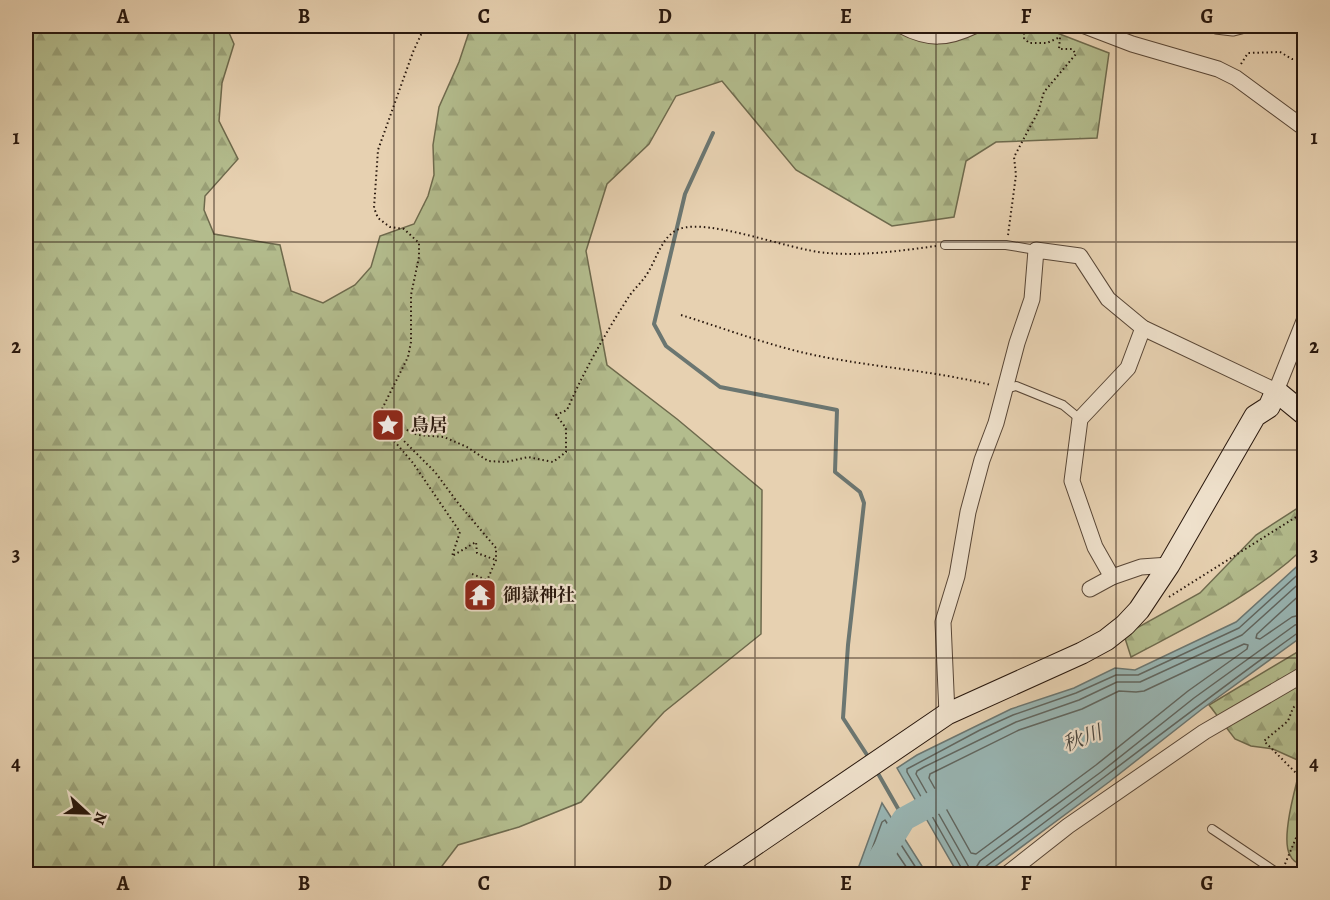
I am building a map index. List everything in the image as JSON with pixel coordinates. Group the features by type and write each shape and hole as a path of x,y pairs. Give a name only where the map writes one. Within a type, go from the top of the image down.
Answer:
{"street":[{"path":"902,26 943,37 957,34 974,26"},
{"path":"1085,26 1132,44 1218,69 1236,78 1305,128"},
{"path":"1216,26 1233,28 1241,26"},
{"path":"947,714 943,622 957,576 971,501 1032,299 1036,250 1080,256 1108,298 1143,328 1276,391 1305,321"},
{"path":"1112,577 1095,547 1072,481 1080,419 1128,368 1143,328"},
{"path":"712,874 947,714 1082,653 1112,635 1139,610 1169,566 1255,416 1269,408 1276,391 1305,414"},
{"path":"1090,589 1112,577 1141,567 1169,566"},
{"path":"1007,874 1068,825 1204,732 1305,674"}],"lane":[{"path":"945,245 1006,245 1036,250"},
{"path":"1006,389 1016,386 1063,405 1080,419"},
{"path":"1212,829 1279,874"}],"path":[{"path":"425,26 412,52 378,150 374,208 378,218 390,227 404,229 419,243 411,295 411,342 408,357 378,417 378,422 413,463 459,532 452,556 476,542 477,553 496,560"},
{"path":"1006,245 1016,175 1014,157 1038,112 1044,92 1076,54 1072,49 1059,49 1060,37 1047,43 1029,43 1024,38 1024,31 1029,26"},
{"path":"1236,78 1240,65 1248,53 1280,52 1292,59 1305,59"},
{"path":"378,417 418,435 444,437 467,447 488,461 506,462 528,457 554,462 566,452 566,428 555,415 567,410 579,384 630,296 646,277 668,238 677,230 689,227 710,227 780,245 826,253 889,252 945,245"},
{"path":"681,315 732,333 809,354 959,377 1006,389"},
{"path":"383,420 435,472 458,504 496,548 496,560 482,592"},
{"path":"1139,610 1161,603 1305,512"},
{"path":"472,574 487,580"},
{"path":"1305,697 1293,708 1288,721 1264,741 1305,782"},
{"path":"1285,864 1299,831 1305,809"}],"green space":[{"path":"26,26 226,26 234,44 222,83 219,121 238,159 205,196 204,210 214,234 280,245 291,291 323,303 355,285 371,267 380,236 414,224 428,196 434,175 433,145 439,107 459,62 471,26 880,26 884,30 896,26 1039,26 1109,53 1097,138 996,142 966,161 954,217 892,226 796,170 722,81 676,96 649,144 607,184 586,251 607,365 677,419 762,490 761,634 664,712 581,802 519,827 458,845 436,874 26,874"},
{"path":"1304,504 1304,548 1243,595 1200,621 1131,657 1124,635 1200,593 1256,535"},
{"path":"1304,648 1304,866 1291,857 1287,847 1290,810 1302,762 1273,749 1251,746 1235,739 1209,705"}],"water":[{"path":"1304,560 1304,635 1202,709 1109,782 985,874 958,874 897,768 917,755 1011,709 1074,688 1115,668 1135,670 1236,622"},
{"path":"882,803 927,874 848,874 859,866"}],"waterway":[{"path":"713,133 685,194 654,324 666,346 720,387 837,410 835,472 860,492 864,503 848,645 843,718 869,758"},
{"path":"876,770 904,819"},
{"name":"秋川","path":"870,874 904,819 950,794"}],"place":[{"name":"鳥居","path":"388,425"},
{"name":"御嶽神社","path":"480,595"}]}
